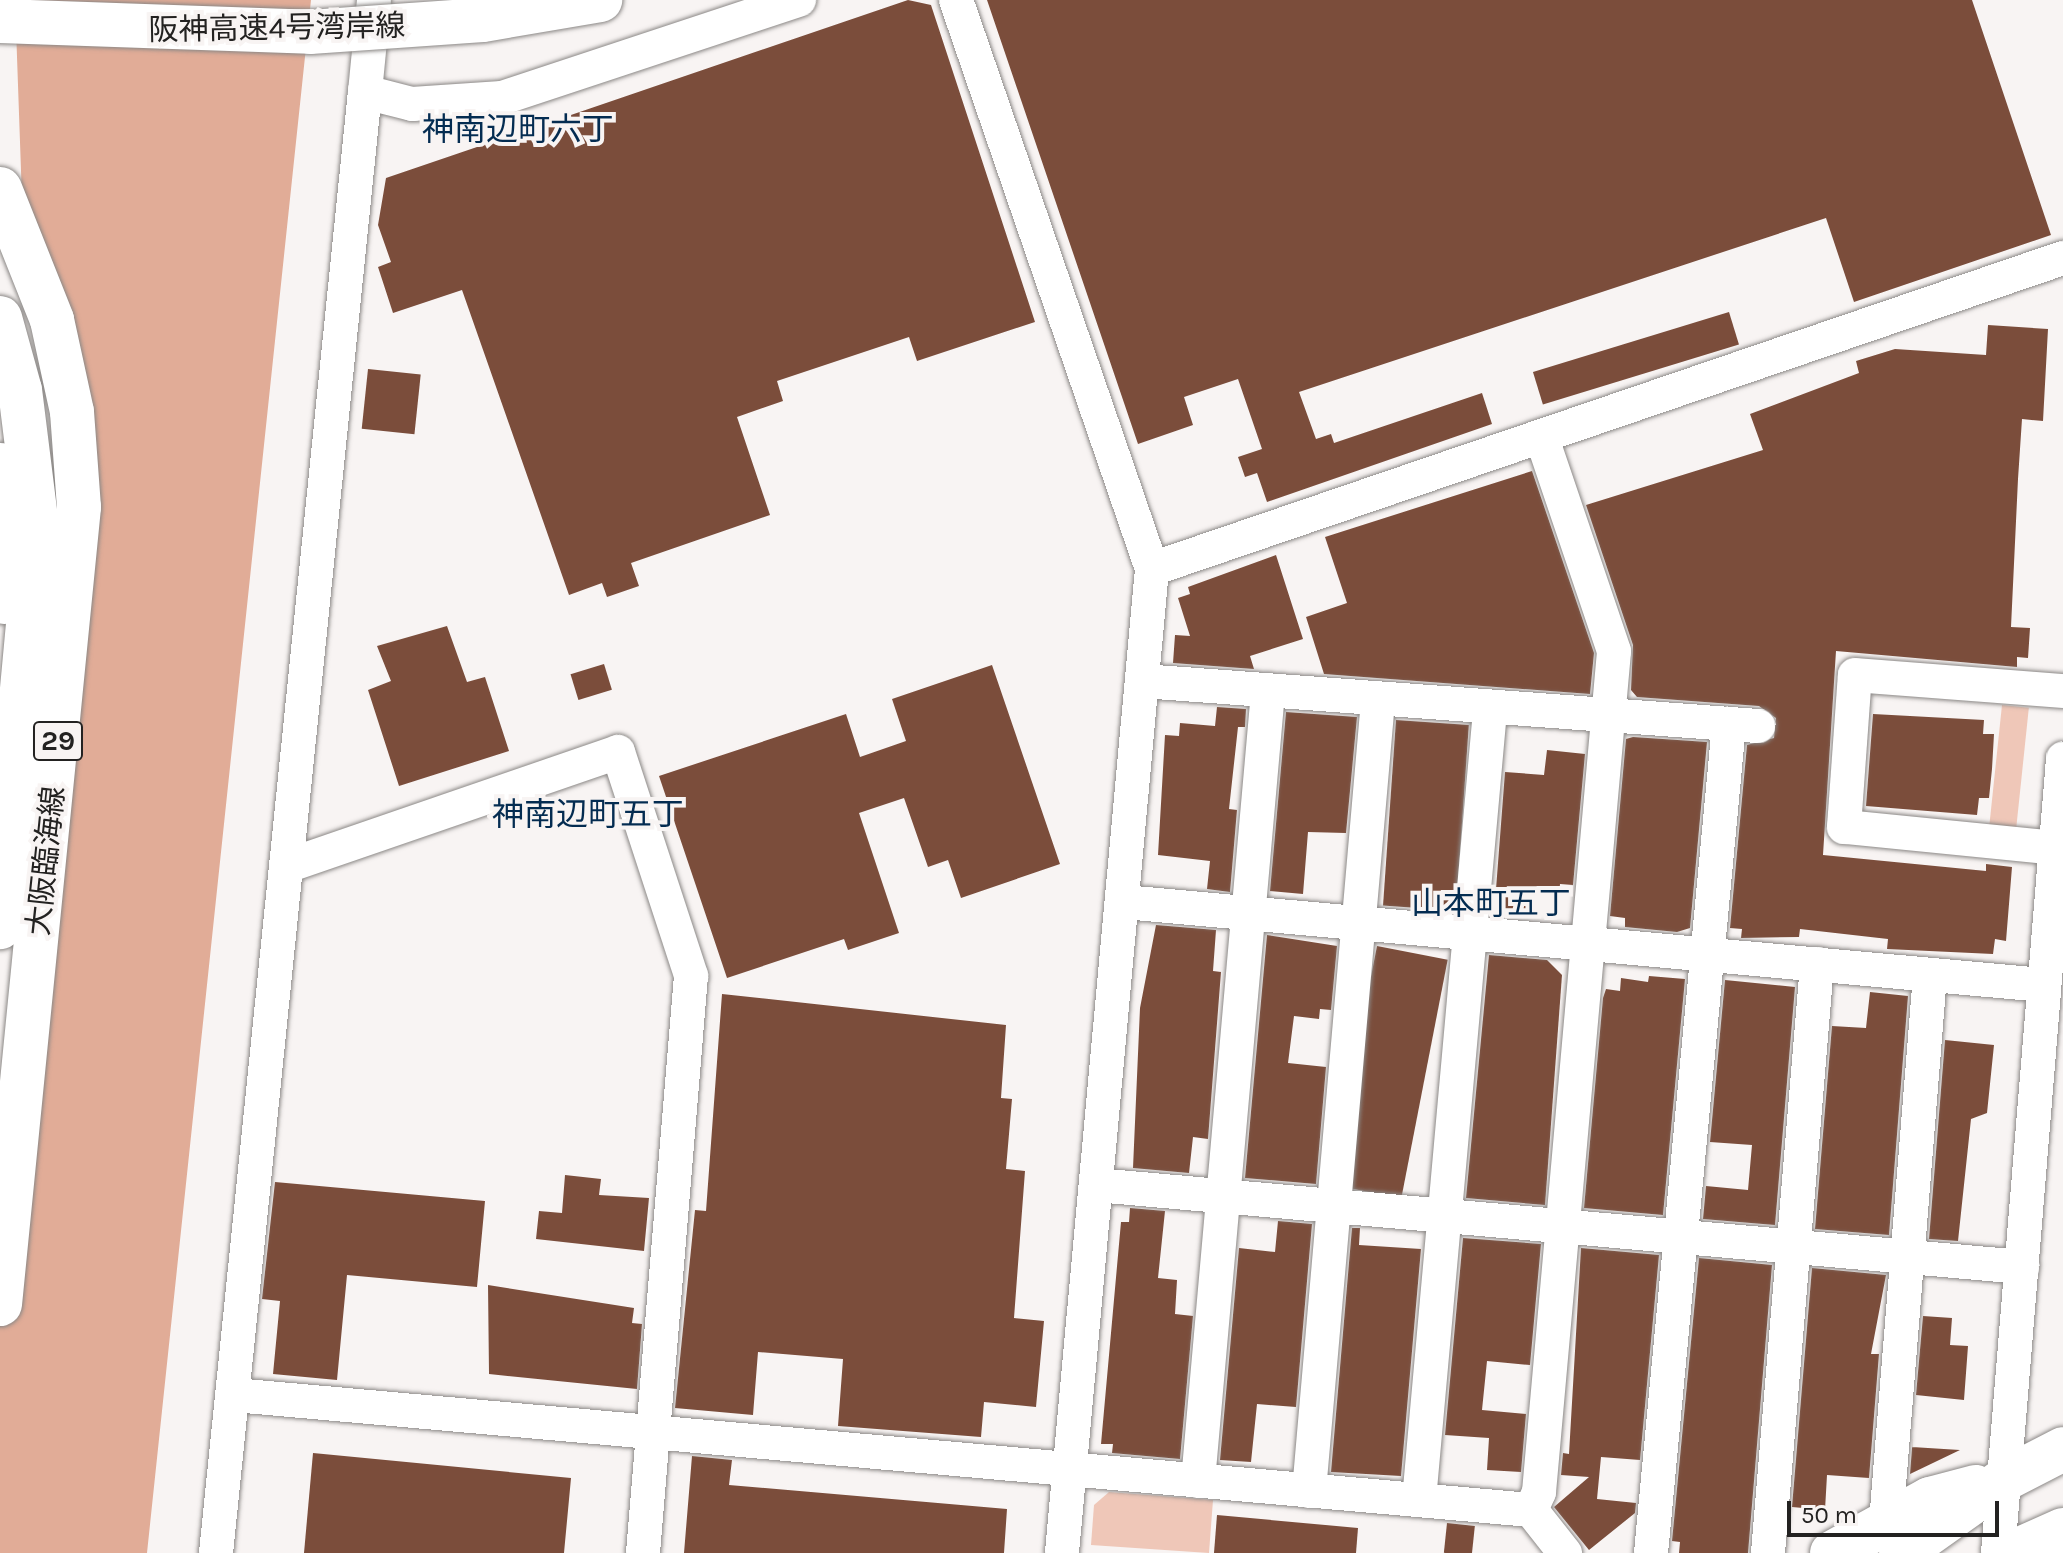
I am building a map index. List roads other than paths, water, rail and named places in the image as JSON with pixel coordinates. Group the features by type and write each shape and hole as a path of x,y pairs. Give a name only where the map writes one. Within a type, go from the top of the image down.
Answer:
{"main road":[{"name":"阪神高速4号湾岸線","path":"0,21 310,32 483,20 600,0"},
{"name":"大阪臨海線","path":"0,189 60,350 79,507 0,1304"},
{"name":"大阪臨海線","path":"0,318 23,403 37,527 0,927"},
{"path":"0,465 6,554 0,697"},
{"path":"1832,1553 1893,1538 2063,1449"},
{"path":"2011,1553 2063,1530"}],"street":[{"path":"216,1553 374,0"},
{"path":"365,92 412,104 502,98 799,0"},
{"path":"956,0 1152,569 1124,902 1062,1553"},
{"path":"1152,569 2063,258"},
{"path":"1531,1510 1539,1492 1614,651 1542,438"},
{"path":"2056,848 1844,827 1855,675 2063,691"},
{"path":"1142,681 1490,711 1744,725 1705,954 1651,1553"},
{"path":"1198,1481 1268,692"},
{"path":"1309,1491 1378,701"},
{"path":"1419,1500 1490,711"},
{"path":"287,866 618,752 691,976 643,1553"},
{"path":"1998,1553 2063,759"},
{"path":"1124,902 1469,930 2043,985"},
{"path":"1768,1553 1817,964"},
{"path":"1893,1538 1904,1257 1930,975"},
{"path":"1096,1185 1677,1239 2022,1267"},
{"path":"234,1395 1531,1510 1565,1553"}],"district":[{"name":"神南辺町六丁","path":"518,130"},
{"name":"神南辺町五丁","path":"588,815"},
{"name":"山本町五丁","path":"1491,904"}]}
